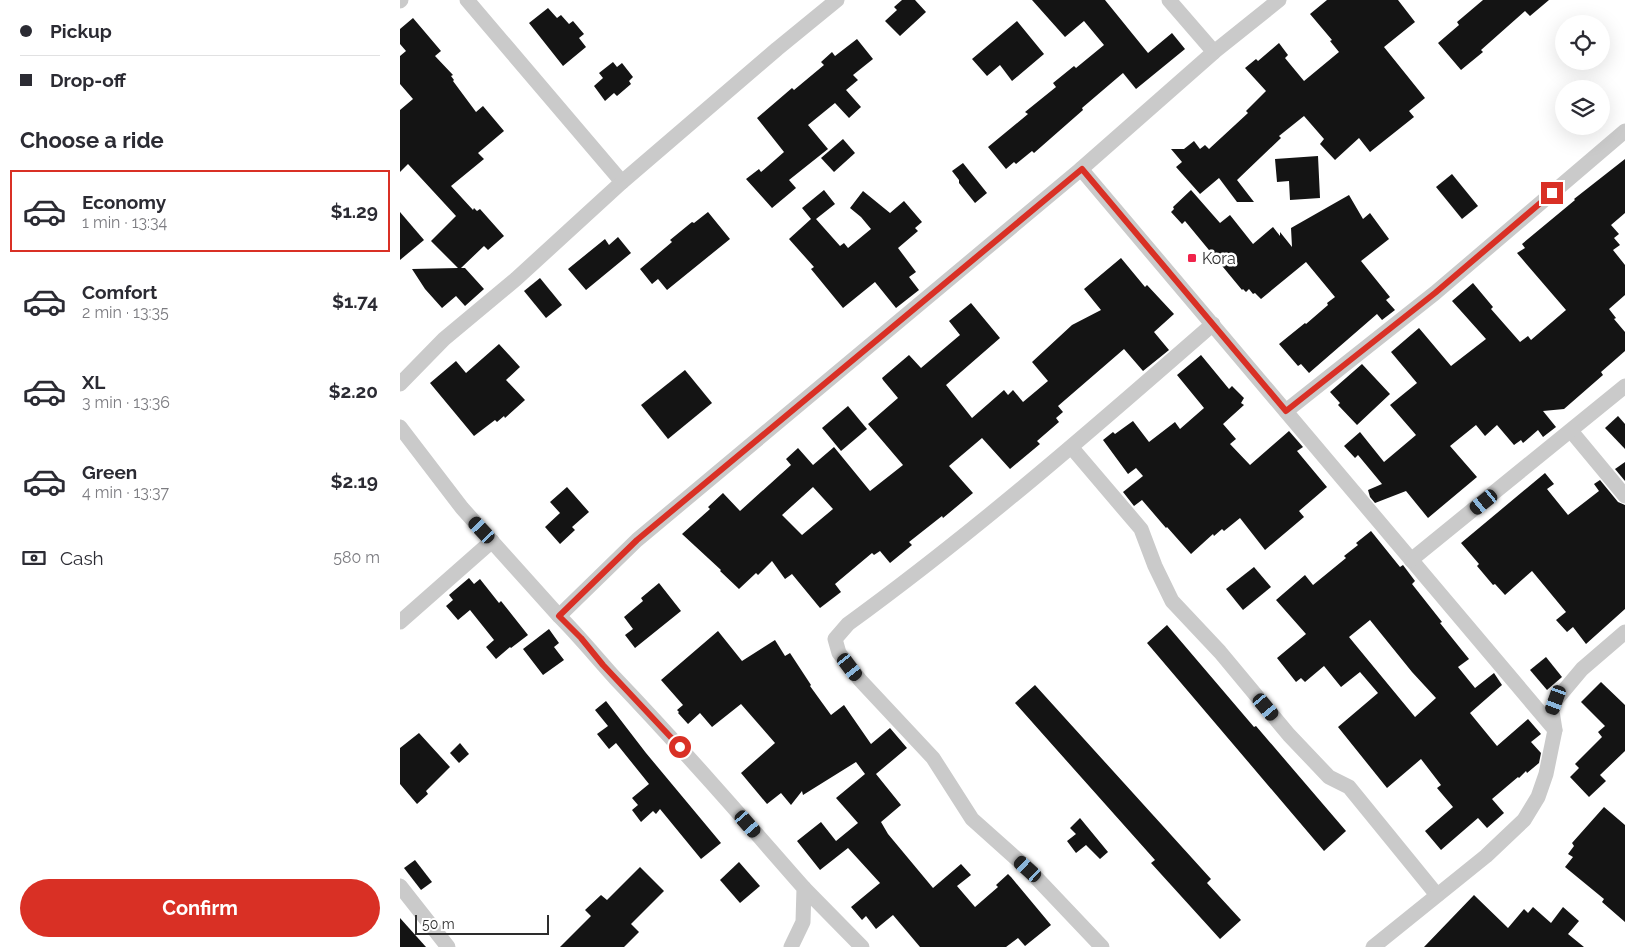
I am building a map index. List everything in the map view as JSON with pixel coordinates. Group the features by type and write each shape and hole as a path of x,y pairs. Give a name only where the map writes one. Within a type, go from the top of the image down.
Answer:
{"street":[{"path":"400,384 444,339 516,279 622,182 777,49 838,0"},
{"path":"1169,0 1214,52"},
{"path":"559,616 637,540 1082,169 1214,52 1279,0"},
{"path":"472,2 622,182"},
{"path":"1286,411 1435,293 1625,130"},
{"path":"1082,169 1555,730"},
{"path":"1096,945 1028,869 972,819 933,758 860,680 839,654 835,639 848,624 948,549 1072,448 1213,324"},
{"path":"1411,560 1571,432 1625,386"},
{"path":"400,427 440,480 492,541 581,638 603,665 680,747 804,888 862,947"},
{"path":"1571,432 1625,496"},
{"path":"1072,448 1141,529 1155,566 1172,601 1220,652 1289,735 1329,777 1349,787 1437,895"},
{"path":"400,622 492,541"},
{"path":"1373,947 1486,856 1524,820 1538,797 1546,774 1555,730 1552,711 1556,700 1582,669 1625,632"},
{"path":"400,886 448,947"},
{"path":"791,947 803,922 804,888"}],"building":[{"path":"902,0 915,0 926,12 900,36 885,21 897,10 894,7"},
{"path":"1032,0 1105,0 1148,53 1172,33 1185,49 1136,89 1123,73 1034,153 1032,151 1016,164 1014,162 1006,169 988,147 1028,114 1025,112 1056,87 1053,83 1074,66 1076,68 1104,45 1084,21 1065,37"},
{"path":"1327,0 1398,0 1415,22 1384,47 1425,98 1409,111 1414,117 1370,152 1359,138 1335,160 1320,144 1324,139 1304,116 1279,136 1281,138 1237,180 1254,202 1237,202 1219,178 1200,194 1176,167 1182,162 1171,149 1184,149 1194,141 1200,149 1205,145 1209,149 1248,113 1246,111 1266,91 1245,68 1256,59 1258,61 1279,43 1288,55 1285,58 1304,81 1339,52 1330,41 1332,40 1310,14"},
{"path":"1483,0 1549,0 1530,16 1525,11 1481,50 1483,52 1461,70 1438,43 1459,25 1457,22"},
{"path":"548,8 557,18 561,15 569,24 573,21 584,34 579,38 586,47 563,66 529,23"},
{"path":"413,18 441,51 435,56 453,75 451,76 453,81 476,112 483,106 504,131 478,153 484,159 451,186 473,210 474,208 477,211 480,209 504,236 488,250 484,246 461,268 465,268 484,289 465,306 456,296 442,308 425,289 412,269 458,268 431,241 456,216 408,164 400,172 400,110 413,99 400,84 400,56 406,51 400,44 400,29"},
{"path":"1017,21 1044,54 1012,81 1000,65 987,76 972,59"},
{"path":"857,39 873,59 853,75 858,80 846,90 861,107 849,118 835,103 808,125 828,149 789,180 796,188 772,208 746,179 759,169 761,172 784,152 757,118 792,88 794,90 824,65 821,62 832,52 835,56"},
{"path":"613,62 617,67 622,63 633,77 629,81 631,84 617,96 614,93 605,101 594,86 603,78 599,73"},
{"path":"843,139 855,153 834,172 821,158"},
{"path":"1318,156 1320,198 1290,200 1289,181 1277,182 1275,159"},
{"path":"1625,159 1625,213 1611,225 1619,234 1614,238 1620,245 1613,250 1625,265 1625,295 1609,309 1616,318 1614,319 1625,332 1625,351 1601,372 1603,375 1564,409 1543,411 1556,427 1543,437 1538,430 1523,443 1521,440 1514,445 1497,425 1485,436 1476,425 1450,446 1477,477 1428,518 1406,491 1375,503 1370,497 1368,490 1382,484 1358,455 1355,458 1344,446 1360,432 1384,462 1416,435 1390,405 1417,383 1391,352 1419,328 1451,366 1486,339 1452,301 1473,283 1493,307 1491,309 1520,342 1528,336 1531,340 1566,310 1517,253 1525,248 1522,244 1574,199"},
{"path":"963,163 987,193 975,203 952,171"},
{"path":"1452,174 1478,206 1462,219 1436,187"},
{"path":"824,190 835,204 816,219 840,246 844,243 848,248 871,229 850,208 863,191 890,213 904,201 922,222 915,228 918,231 898,248 916,272 909,277 919,290 896,308 875,282 843,308 811,269 814,267 789,239 811,219 802,208"},
{"path":"1191,190 1220,223 1230,215 1253,244 1273,227 1280,236 1280,232 1292,247 1291,228 1349,195 1363,219 1370,213 1389,239 1361,261 1390,297 1386,300 1395,310 1382,320 1377,314 1309,373 1301,364 1298,366 1279,344 1306,324 1335,297 1306,262 1261,299 1249,289 1246,292 1242,290 1185,221 1182,224 1171,212 1174,209 1173,207"},
{"path":"400,212 424,240 400,260"},
{"path":"708,212 730,239 667,290 658,279 652,284 640,269 672,242 670,240"},
{"path":"618,237 631,253 586,290 568,269 605,239 609,245"},
{"path":"1121,258 1145,287 1147,285 1174,314 1154,332 1169,350 1143,371 1124,349 1058,406 1063,412 1056,418 1059,422 1037,441 1040,444 1010,469 982,438 949,466 973,493 943,518 942,516 909,542 912,545 890,563 880,551 874,555 872,553 835,584 841,592 820,608 792,574 785,579 772,561 758,575 756,573 739,589 682,534 710,509 708,507 723,493 740,511 791,465 786,459 798,448 813,465 834,447 870,491 903,465 868,424 898,398 882,378 909,355 921,368 960,335 949,321 971,303 1000,338 946,385 972,418 1004,390 1008,395 1013,390 1023,402 1048,381 1032,362 1072,325 1101,310 1084,289","holes":["813,487 833,509 802,535 782,515"]},
{"path":"540,278 562,305 546,318 524,291"},
{"path":"499,344 520,367 506,380 525,400 505,418 504,416 497,422 495,420 474,436 430,383 456,361 466,373"},
{"path":"1201,355 1229,389 1232,386 1244,398 1241,403 1244,405 1223,424 1236,439 1230,444 1250,465 1289,431 1303,447 1297,451 1327,487 1299,511 1304,517 1265,550 1240,518 1224,531 1222,529 1214,536 1213,534 1191,554 1142,500 1134,506 1123,492 1143,476 1136,468 1128,474 1103,440 1133,421 1149,442 1175,422 1180,429 1204,408 1177,375"},
{"path":"1362,364 1390,394 1357,425 1338,405 1340,403 1330,392"},
{"path":"685,370 712,403 668,439 641,405"},
{"path":"848,406 867,429 841,451 822,428"},
{"path":"1618,416 1625,424 1625,449 1605,428"},
{"path":"1625,462 1625,481 1615,469"},
{"path":"1545,473 1554,484 1547,489 1568,515 1599,491 1594,484 1600,480 1618,502 1625,505 1625,609 1586,644 1573,627 1567,632 1556,620 1566,612 1532,571 1505,595 1495,584 1493,585 1477,566 1479,564 1461,543"},
{"path":"567,487 589,512 572,527 575,530 560,544 545,527 560,513 550,502"},
{"path":"1371,531 1400,567 1403,565 1415,581 1412,584 1469,659 1458,667 1475,688 1494,673 1502,685 1470,713 1497,746 1528,719 1541,734 1531,742 1541,753 1539,763 1527,773 1526,771 1518,777 1492,799 1504,813 1487,828 1478,818 1441,850 1425,831 1453,807 1437,788 1441,785 1421,759 1387,788 1338,727 1378,693 1360,672 1341,687 1324,666 1305,682 1301,678 1296,682 1277,658 1306,634 1276,600 1305,575 1313,585 1346,558 1344,556 1358,545 1356,543","holes":["1370,620 1412,672 1436,698 1415,717 1349,637"]},
{"path":"1254,567 1271,587 1243,610 1226,589"},
{"path":"469,578 474,584 480,579 499,603 501,601 528,635 496,659 486,647 494,640 470,610 458,620 446,606 453,600 449,595"},
{"path":"659,583 681,611 635,648 625,635 633,629 624,617 643,601 641,598"},
{"path":"1167,625 1346,831 1324,851 1147,643"},
{"path":"549,629 559,643 554,647 564,660 543,675 523,649"},
{"path":"718,631 742,661 775,640 785,656 790,653 810,686 831,715 844,705 871,744 890,728 907,748 876,774 901,805 881,822 888,834 933,888 961,864 971,875 957,886 975,907 998,887 996,885 1008,874 1051,925 1025,946 1018,938 1006,947 920,947 893,915 876,929 866,916 862,920 851,907 880,883 848,848 820,870 797,841 821,822 836,841 858,823 836,798 865,774 856,762 803,795 802,791 791,805 781,793 767,804 741,773 775,743 741,704 712,727 700,713 688,724 677,710 683,705 661,680"},
{"path":"1546,657 1562,677 1547,690 1530,670"},
{"path":"1601,682 1625,705 1625,751 1600,775 1606,781 1589,797 1570,777 1579,768 1575,764 1602,737 1598,732 1605,726 1581,702"},
{"path":"1035,685 1211,879 1207,883 1241,920 1220,939 1151,863 1155,860 1015,703"},
{"path":"606,701 646,753 721,843 701,859 660,809 656,814 653,811 641,822 632,810 638,805 632,798 649,784 616,743 609,749 597,734 608,726 595,710"},
{"path":"419,733 450,767 426,791 428,794 417,804 400,784 400,748"},
{"path":"460,743 469,754 459,763 450,753"},
{"path":"1604,807 1625,825 1625,922 1602,902 1604,899 1565,867 1573,857 1568,854 1574,846 1572,843"},
{"path":"1080,818 1108,852 1100,859 1086,845 1076,853 1067,841 1076,834 1070,828"},
{"path":"415,860 432,882 421,890 404,868"},
{"path":"739,862 760,886 740,903 720,880"},
{"path":"640,867 664,891 631,924 639,932 624,947 560,947 591,916 585,910 601,895 607,900"},
{"path":"1474,895 1508,928 1524,909 1528,913 1533,907 1551,923 1563,907 1579,921 1568,934 1584,947 1424,947"},
{"path":"400,918 426,947 400,947"}],"place":[{"name":"Kora","path":"1192,258"}],"route":[{"path":"680,747 559,616 637,540 1082,169 1286,411 1435,293 1552,193"}]}
